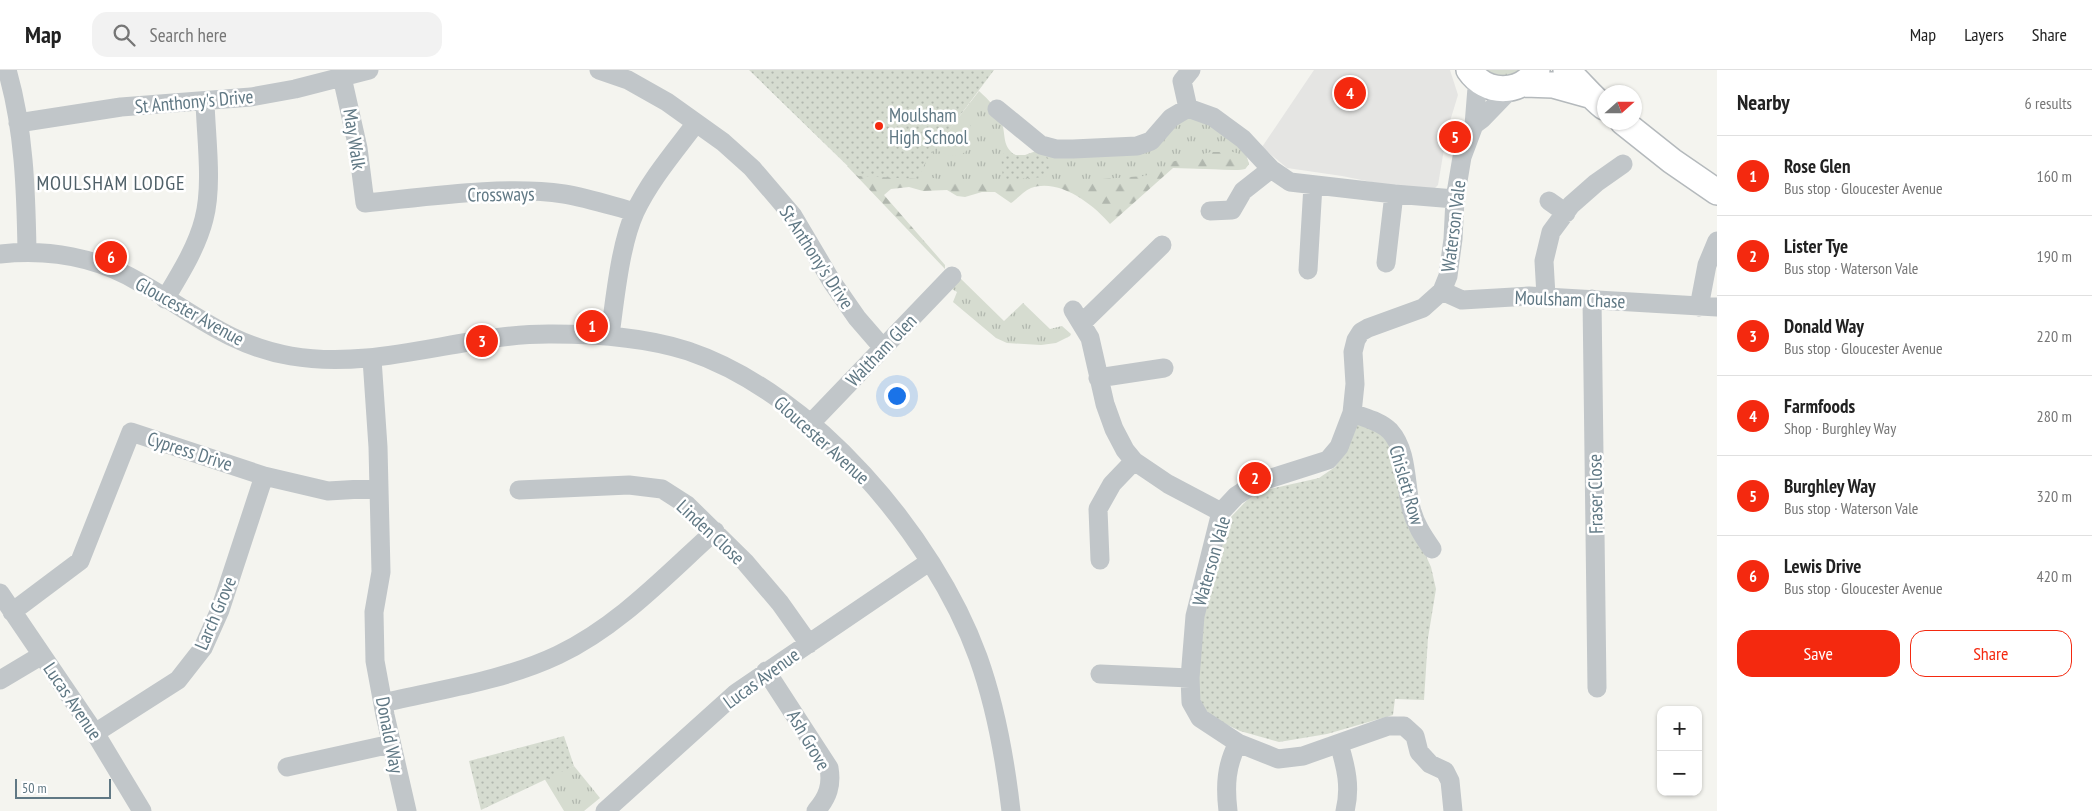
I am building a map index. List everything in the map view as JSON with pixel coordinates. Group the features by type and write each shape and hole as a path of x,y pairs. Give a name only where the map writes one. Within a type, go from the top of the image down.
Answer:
{"main road":[{"path":"1566,70 1583,84 1597,101"},
{"path":"1471,73 1492,88 1524,81 1553,85 1597,101"},
{"path":"1633,130 1672,161 1717,192"}],"street":[{"path":"7,70 18,123 26,192 27,251"},
{"name":"St Anthony's Drive","path":"18,123 103,109 260,96 369,70"},
{"name":"St Anthony's Drive","path":"599,70 628,80 667,102 723,142 752,168 793,216 832,282 857,318 883,348"},
{"path":"1188,108 1182,81 1190,70"},
{"name":"Waterson Vale","path":"1453,811 1450,781 1446,771 1430,764 1419,752 1414,736 1404,726 1388,726 1303,756 1278,759 1238,743 1200,718 1192,702 1190,678 1195,616 1221,512 1236,496 1256,483 1328,460 1339,447 1352,413 1355,384 1353,352 1356,340 1361,332 1423,308 1442,291 1448,276 1453,239 1455,199 1462,157 1474,125 1477,88 1471,73"},
{"name":"May Walk","path":"342,77 358,148 365,203"},
{"name":"Waterson Vale","path":"1474,125 1524,81"},
{"path":"166,299 186,263 204,218 208,178 204,102"},
{"path":"997,109 1041,145 1056,149 1073,150 1138,146 1151,141 1171,118 1188,108"},
{"path":"1188,108 1213,118 1243,139 1271,169 1290,182 1455,199"},
{"path":"610,335 616,285 635,212 653,182 696,124"},
{"path":"1546,296 1544,261 1551,232 1571,205 1596,183 1623,164"},
{"path":"1210,211 1232,210 1243,191 1271,169"},
{"path":"1308,270 1314,185"},
{"name":"Crossways","path":"365,203 505,192 551,193 566,194 635,212"},
{"path":"1386,263 1394,194"},
{"path":"1549,201 1566,213"},
{"name":"Moulsham Chase","path":"1442,291 1462,300 1546,296 1708,307 1707,265 1717,240"},
{"path":"1162,245 1078,317 1090,338 1098,378 1114,430 1125,450 1134,461 1168,484 1221,512"},
{"name":"Gloucester Avenue","path":"0,254 27,251 65,255 105,265 138,281 198,320 239,341 264,350 317,360 372,359 474,340 548,334 610,335 648,341 686,350 717,362 778,398 810,424 846,457 905,525 959,612 977,655 989,690 1006,761 1012,811"},
{"name":"Waltham Glen","path":"810,424 952,276"},
{"name":"Fraser Close","path":"1592,299 1597,688"},
{"name":"Donald Way","path":"372,359 380,488 381,572 374,612 375,661 391,744 407,811"},
{"path":"1098,378 1164,368"},
{"name":"Chislett Row","path":"1352,413 1375,421 1390,431 1398,445 1406,471 1412,508 1420,533 1432,549"},
{"name":"Cypress Drive","path":"12,612 80,561 131,432 264,476 328,490 380,488"},
{"path":"1100,560 1098,509 1112,484 1134,461"},
{"name":"Larch Grove","path":"96,733 178,680 203,648 220,610 264,476"},
{"name":"Linden Close","path":"519,490 629,485 662,489 687,505 715,530 780,603 809,644"},
{"path":"383,703 467,685 510,673 558,655 600,630 636,603 715,530"},
{"name":"Lucas Avenue","path":"605,811 736,693 929,562"},
{"name":"Lucas Avenue","path":"0,593 96,733 142,811"},
{"path":"0,680 42,655"},
{"name":"Ash Grove","path":"766,671 829,768 830,788 826,799 817,811"},
{"path":"1100,674 1190,678"},
{"path":"1228,811 1226,778 1231,756 1238,743"},
{"path":"287,767 391,744"},
{"path":"1339,744 1346,768 1349,790 1345,811"}],"shaded area":[{"path":"1314,70 1450,70 1458,95 1447,131 1438,185 1433,190 1386,185 1287,168 1262,147"}],"green space":[{"name":"Moulsham High School","path":"749,70 994,70 926,161 918,179 858,176"},
{"path":"1487,70 1520,70 1504,76"},
{"path":"979,91 996,109 1002,123 1006,144 1015,155 1025,155 1036,151 1129,153 1185,117 1200,118 1244,148 1249,164 1245,169 1237,170 1173,167 1155,183 925,186 918,179 925,161"},
{"path":"962,116 973,132 973,141 969,148 964,153 956,156 947,155 937,150"},
{"path":"1007,150 1020,156 1043,153 1050,160 1052,167 1046,177 1003,180 1001,156"},
{"path":"1211,152 1233,152 1246,156 1249,164 1245,169 1237,170 1173,168 1110,224 1085,201 1064,190 1053,187 1031,188 1011,203 995,192 982,192 965,197 957,196 947,190 923,191 909,187 891,189 884,195 945,265 945,269 847,166 864,168 925,161 925,172 928,177 948,181 1004,183 1075,181 1144,176 1158,172 1171,162"},
{"path":"958,276 1004,321 1023,303 1050,329 1062,326 1071,334 1070,336 1056,343 1041,345 1007,343 996,338 953,302 957,292 952,289"},
{"path":"1358,423 1374,428 1388,440 1422,547 1431,567 1436,589 1428,638 1424,700 1395,699 1393,715 1327,734 1279,742 1240,731 1213,718 1201,705 1198,685 1201,618 1222,534 1231,517 1248,499 1266,490 1319,478 1335,467 1345,452"},
{"path":"564,736 574,766 481,810 469,761"},
{"path":"574,766 600,798 584,811 564,811 544,778"}],"place":[{"name":"Farmfoods","path":"1350,93"},
{"name":"Moulsham High School","path":"879,126"},
{"name":"Burghley Way","path":"1455,137"},
{"name":"Lewis Drive","path":"111,257"},
{"name":"Rose Glen","path":"592,326"},
{"name":"Donald Way","path":"482,341"},
{"name":"Lister Tye","path":"1255,478"}],"district":[{"name":"MOULSHAM LODGE","path":"111,183"}]}
